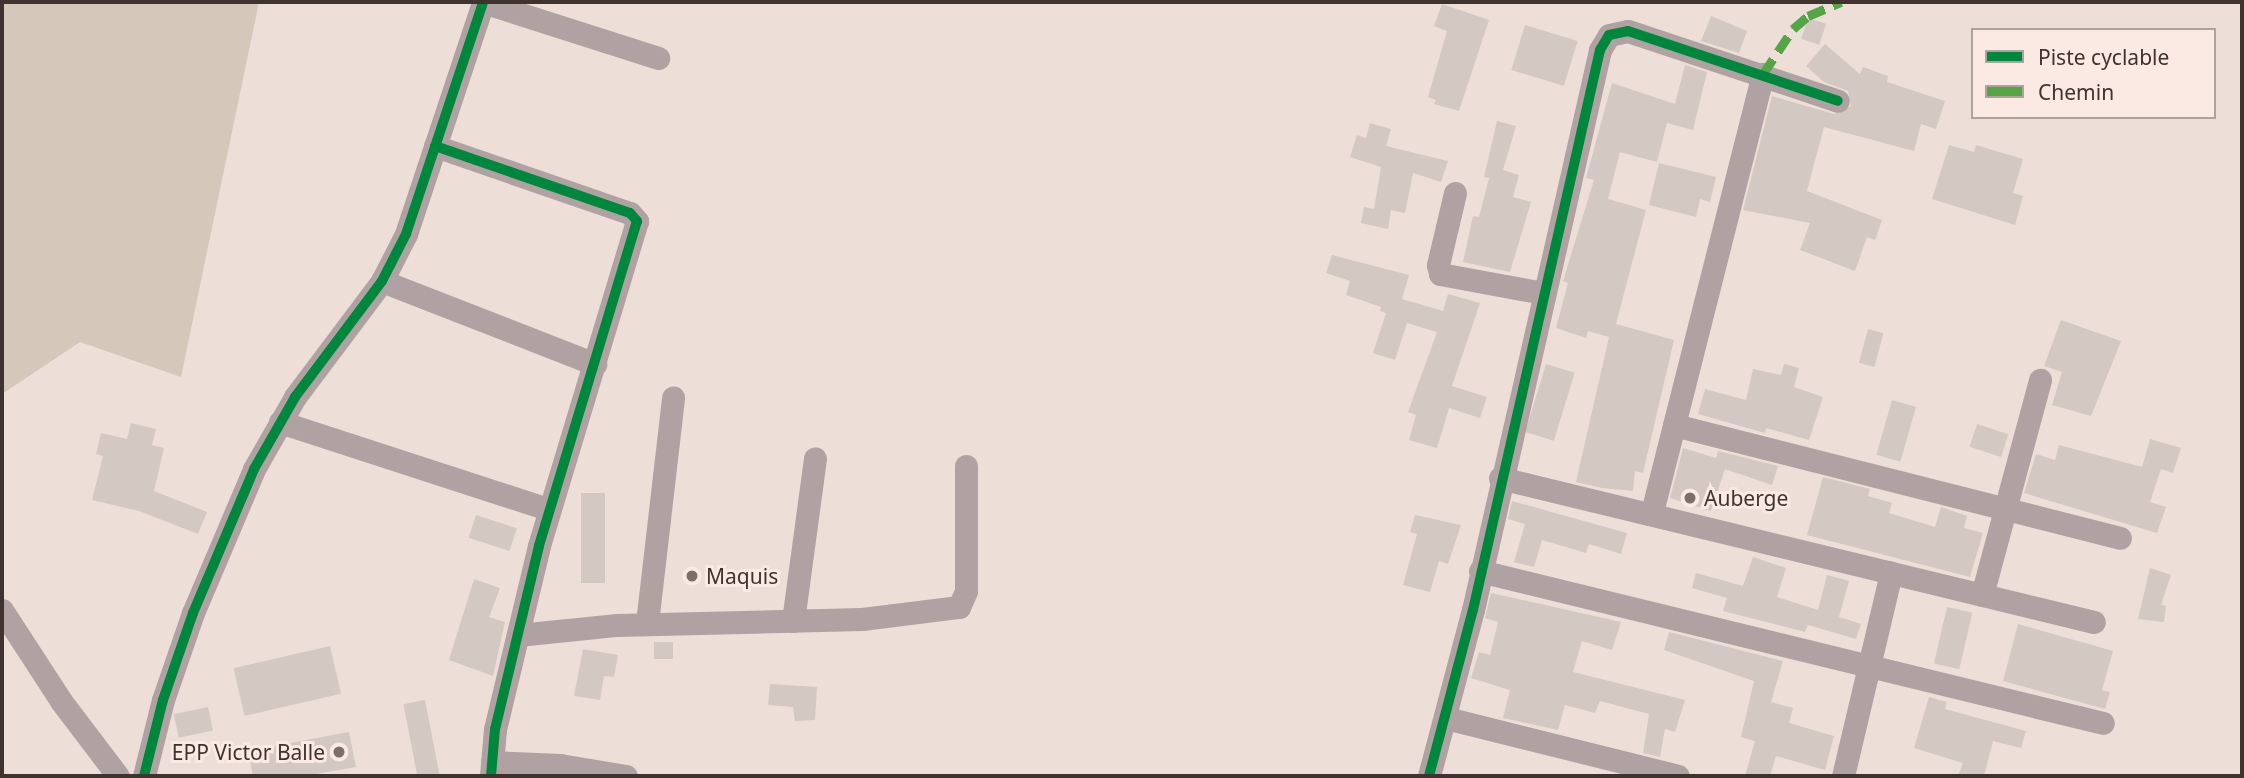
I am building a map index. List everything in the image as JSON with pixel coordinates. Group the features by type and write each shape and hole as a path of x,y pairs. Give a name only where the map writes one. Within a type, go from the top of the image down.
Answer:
{"street":[{"path":"144,776 163,700 193,613 254,469 280,422 382,281 406,234 483,2 658,58"},
{"path":"1429,776 1446,718 1600,50 1609,35 1628,31 1839,101"},
{"path":"1652,512 1763,74"},
{"path":"435,146 630,213 637,221 548,509 495,729 492,769 560,765 626,776"},
{"path":"1455,193 1438,265 1440,274 1544,293"},
{"path":"382,281 595,364"},
{"path":"1982,595 2002,509 2040,380"},
{"path":"647,623 673,397"},
{"path":"280,422 548,509"},
{"path":"1674,425 2120,538"},
{"path":"793,621 816,458"},
{"path":"518,635 647,623 793,621 914,614 959,607 965,591 966,466"},
{"path":"1500,478 1652,512 2094,622"},
{"path":"1480,571 2103,723"},
{"path":"1843,776 1891,573"},
{"path":"2,610 118,776"},
{"path":"1446,718 1593,766 1678,776"}],"shaded area":[{"path":"2,2 259,2 181,377 80,342 2,394"}],"building":[{"path":"1442,4 1489,20 1459,111 1434,104 1436,100 1428,97 1447,31 1434,26"},
{"path":"1711,16 1747,31 1739,53 1701,41"},
{"path":"1808,18 1826,24 1819,45 1801,39"},
{"path":"1525,25 1578,41 1564,86 1511,70"},
{"path":"1825,44 1860,74 1863,67 1888,76 1887,82 1945,101 1936,129 1921,124 1914,151 1824,127 1807,191 1882,220 1875,240 1867,237 1855,271 1800,250 1810,223 1743,210 1772,96 1834,114 1851,106 1848,91 1824,82 1806,66"},
{"path":"1685,65 1707,72 1693,130 1667,123 1657,162 1620,152 1608,199 1646,210 1616,324 1674,340 1643,473 1635,471 1633,491 1602,488 1576,482 1609,337 1588,331 1586,338 1556,328 1568,283 1563,281 1594,180 1586,178 1612,83 1675,104"},
{"path":"1497,121 1516,126 1503,170 1519,175 1513,197 1531,202 1510,272 1463,262 1473,216 1479,217 1489,178 1484,177"},
{"path":"1370,123 1391,129 1386,146 1448,161 1441,182 1413,173 1405,213 1391,210 1388,229 1361,223 1364,207 1374,209 1381,167 1350,157 1357,135 1366,138"},
{"path":"1949,145 1974,152 1976,145 2023,159 2013,193 2023,196 2015,225 1932,199"},
{"path":"1659,163 1716,177 1710,202 1700,199 1696,217 1649,205"},
{"path":"1332,255 1409,275 1402,299 1443,311 1448,294 1480,303 1452,386 1487,397 1480,418 1449,408 1437,448 1409,440 1416,415 1408,412 1437,332 1407,323 1395,360 1373,353 1386,313 1380,311 1381,307 1346,295 1350,281 1326,273"},
{"path":"2061,320 2121,341 2091,416 2052,405 2062,372 2044,366"},
{"path":"1868,329 1883,333 1874,367 1859,363"},
{"path":"1546,364 1575,373 1554,441 1525,432"},
{"path":"1784,364 1799,368 1794,387 1823,397 1809,440 1766,428 1765,433 1698,414 1705,389 1746,400 1753,369 1781,375"},
{"path":"1892,400 1916,407 1900,462 1876,455"},
{"path":"131,423 156,429 152,445 164,448 154,491 207,512 198,534 139,511 92,500 103,456 96,454 101,433 127,439"},
{"path":"1977,424 2008,434 2001,457 1970,447"},
{"path":"2150,439 2181,448 2173,473 2161,469 2150,502 2166,507 2157,533 2024,493 2036,454 2055,460 2059,445 2142,467"},
{"path":"1683,448 1716,458 1718,451 1778,466 1772,485 1725,469 1711,511 1670,498"},
{"path":"1823,477 1870,489 1868,496 1892,503 1889,513 1935,527 1941,507 1967,516 1964,528 1983,533 1970,577 1807,535"},
{"path":"581,493 605,493 605,583 581,583"},
{"path":"1512,501 1627,533 1621,554 1589,544 1586,553 1542,540 1534,567 1514,562 1525,524 1508,519"},
{"path":"476,515 517,528 509,551 469,538"},
{"path":"1415,515 1461,525 1448,564 1439,561 1430,592 1403,585 1417,534 1410,532"},
{"path":"1753,557 1786,568 1777,597 1818,610 1827,575 1849,581 1839,617 1861,624 1856,639 1808,625 1805,632 1723,611 1727,598 1692,588 1696,573 1743,586"},
{"path":"2150,568 2171,575 2161,605 2166,606 2164,622 2138,619"},
{"path":"474,579 500,588 489,617 505,622 493,676 449,660"},
{"path":"1491,593 1621,622 1612,650 1582,641 1573,672 1685,700 1675,732 1665,729 1660,757 1643,753 1649,714 1600,701 1595,713 1565,705 1558,730 1503,718 1510,690 1471,678 1479,652 1490,655 1498,622 1485,618"},
{"path":"1947,607 1972,613 1959,669 1934,664"},
{"path":"2018,624 2113,651 2102,690 2110,692 2105,709 2003,681"},
{"path":"1669,632 1783,661 1771,702 1793,708 1789,723 1834,736 1825,770 1776,756 1770,776 1745,776 1755,741 1741,737 1754,681 1664,650"},
{"path":"654,642 673,642 673,659 654,659"},
{"path":"330,646 341,694 245,716 234,668"},
{"path":"583,649 618,655 614,677 604,676 600,700 574,696"},
{"path":"770,684 817,687 815,720 795,721 793,707 768,705"},
{"path":"1929,697 1947,702 1945,709 2026,731 2021,748 1993,741 1984,776 1958,776 1963,763 1914,748"},
{"path":"425,700 440,776 417,776 403,704"},
{"path":"208,707 213,730 179,738 174,714"},
{"path":"349,732 356,767 305,776 253,776 248,751"}],"marked path":[{"path":"1763,74 1793,29 1808,16 1841,2"}],"cycle path":[{"path":"144,776 163,700 193,613 254,469 295,397 382,281 406,234 483,2"},
{"path":"1429,776 1473,610 1600,50 1609,35 1628,31 1838,101"},
{"path":"435,146 630,213 637,221 539,546 495,729 491,776"}],"place":[{"name":"Auberge","path":"1690,498"},
{"name":"Maquis","path":"692,576"},
{"name":"EPP Victor Balle","path":"339,752"}]}
